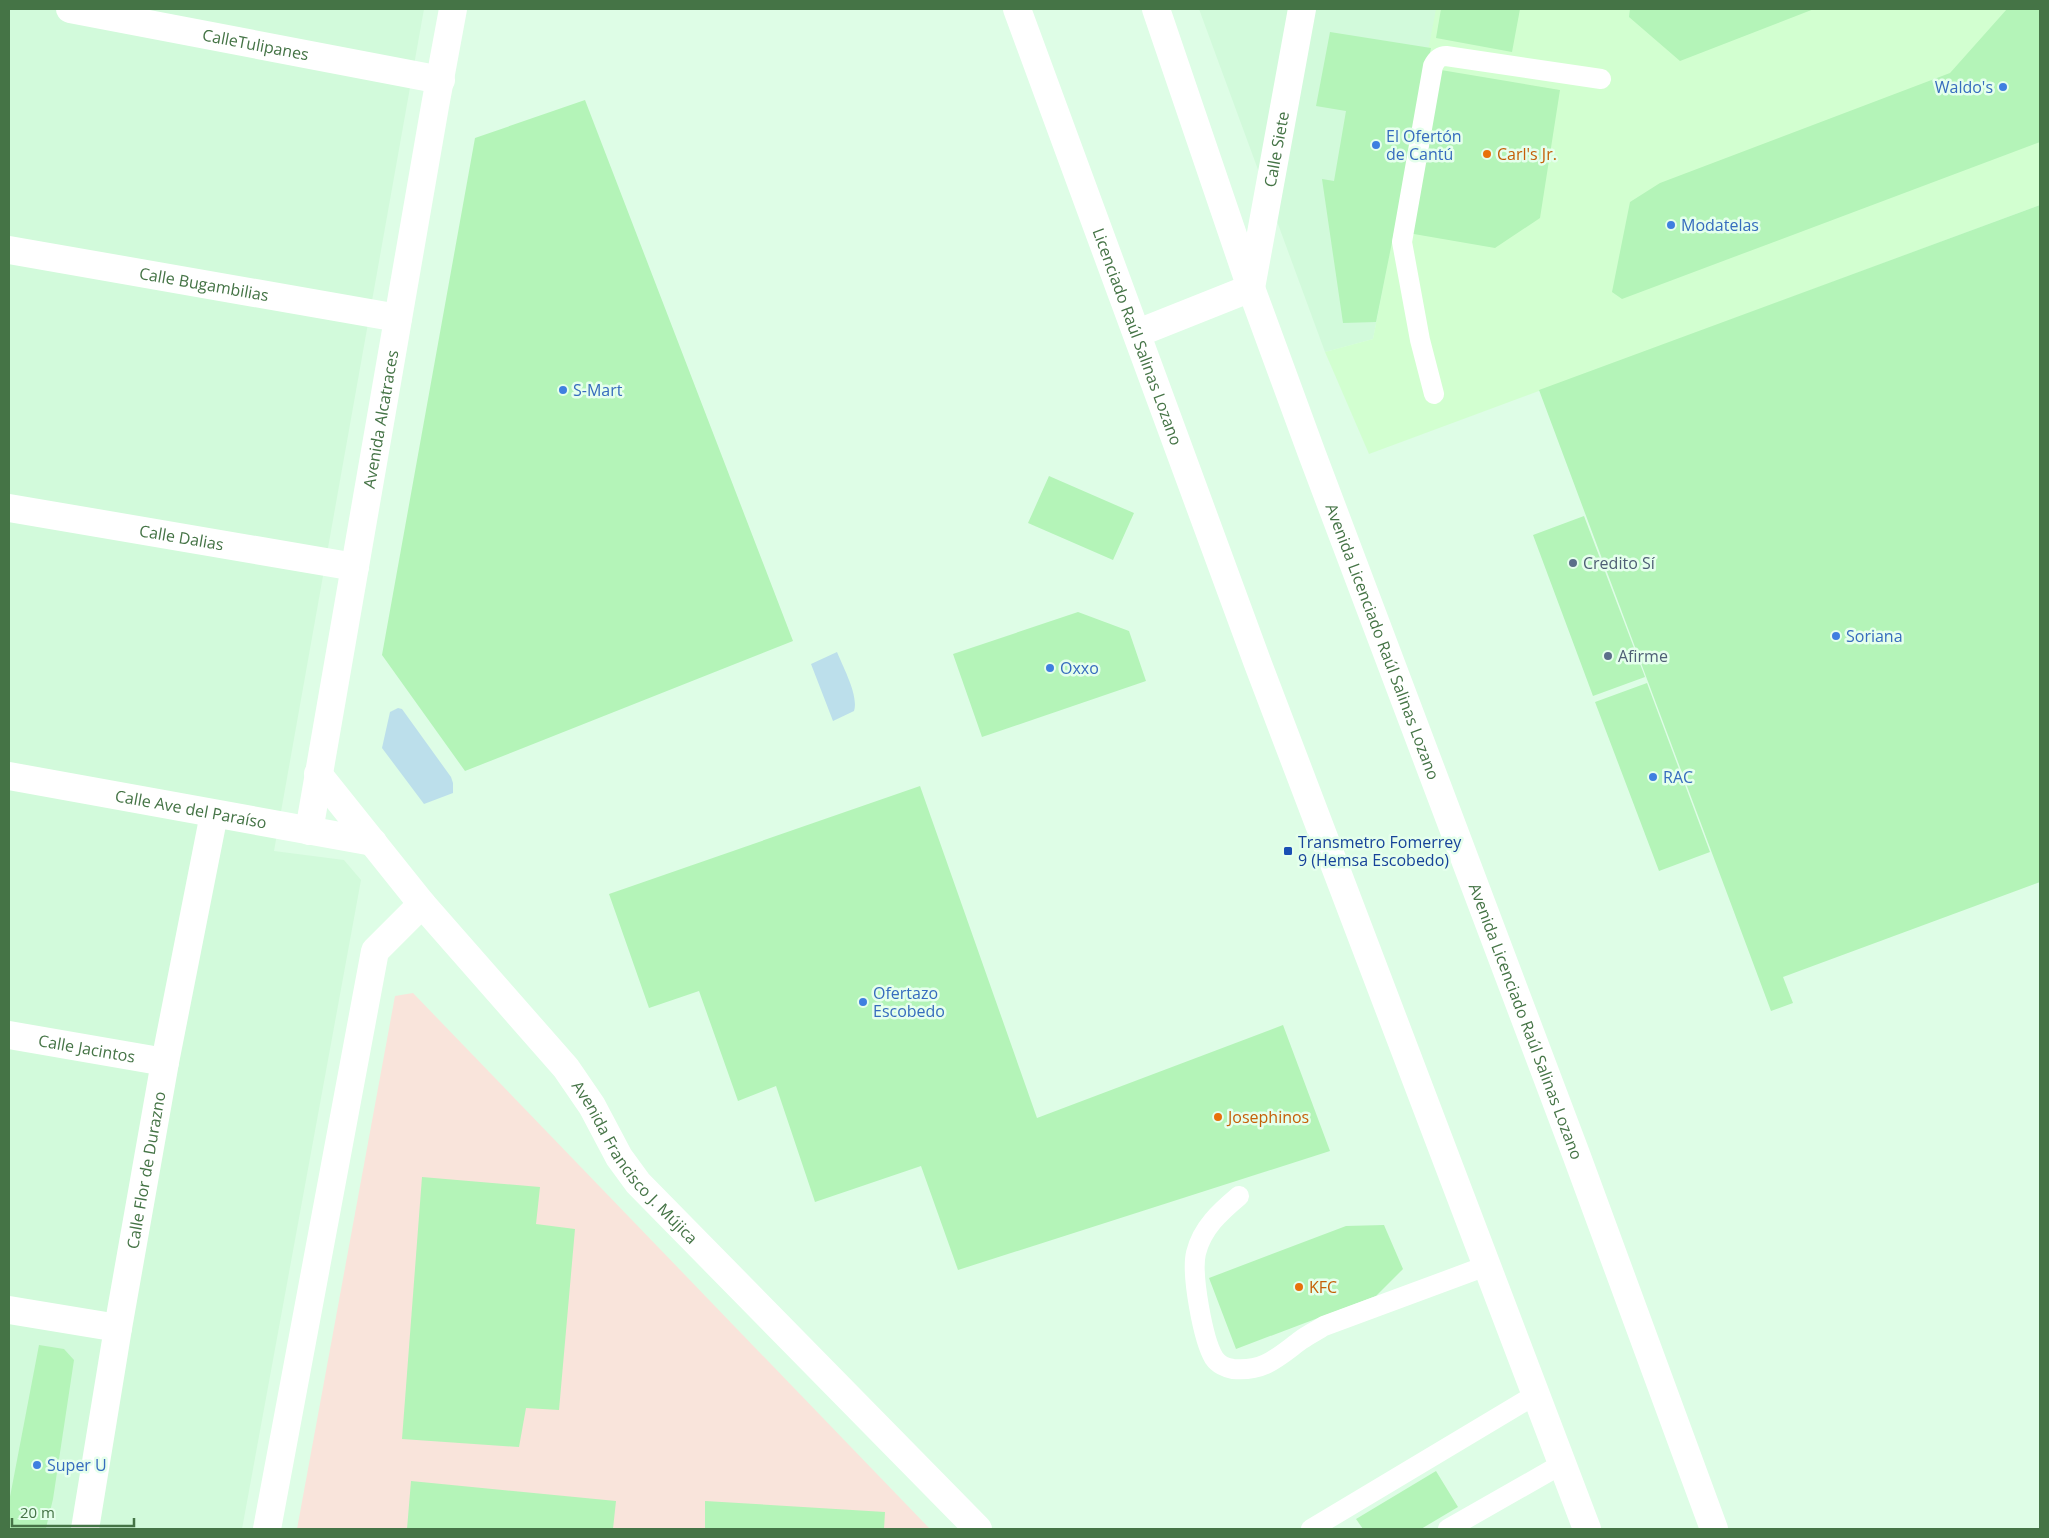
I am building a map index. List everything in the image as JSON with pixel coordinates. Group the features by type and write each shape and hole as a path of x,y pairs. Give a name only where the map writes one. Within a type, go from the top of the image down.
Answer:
{"street":[{"name":"CalleTulipanes","path":"70,9 441,80"},
{"name":"Avenida Alcatraces","path":"308,831 453,9"},
{"name":"Licenciado Raúl Salinas Lozano","path":"1017,9 1258,664 1486,1266"},
{"name":"Calle Siete","path":"1251,288 1302,9"},
{"path":"1138,334 1251,288 1163,12"},
{"name":"Calle Bugambilias","path":"9,250 398,318"},
{"name":"Avenida Licenciado Raúl Salinas Lozano","path":"1251,288 1576,1154 1714,1529"},
{"name":"Calle Dalias","path":"9,508 355,566"},
{"name":"Avenida Francisco J. Mújica","path":"318,774 422,904 566,1068 592,1106 619,1157 638,1183 978,1529"},
{"name":"Calle Ave del Paraíso","path":"9,776 373,842"},
{"name":"Calle Flor de Durazno","path":"85,1529 165,1062 214,814"},
{"path":"267,1529 375,951 422,904"},
{"name":"Calle Jacintos","path":"9,1036 165,1062"},
{"path":"1486,1266 1587,1529"},
{"path":"9,1310 118,1328"}],"lane":[{"path":"1434,394 1420,340 1402,242 1435,60 1440,56 1446,56 1601,80"},
{"path":"1239,1196 1217,1214 1204,1234 1196,1254 1195,1281 1209,1345 1214,1358 1220,1365 1231,1369 1264,1366 1324,1326 1486,1266"},
{"path":"1311,1529 1535,1395"},
{"path":"1448,1529 1562,1464"}],"shaded area":[{"path":"9,9 424,9 274,851 344,860 361,880 242,1529 9,1529"},
{"path":"1199,9 1438,9 1373,339 1325,352"},
{"path":"1436,9 2040,9 2040,205 1369,454 1325,352 1373,339"},
{"path":"837,652 850,682 855,705 854,711 833,721 811,664"},
{"path":"398,708 402,709 451,777 453,793 424,804 382,748 390,712"},
{"path":"413,993 930,1529 297,1529 395,996"}],"building":[{"path":"1441,9 1520,9 1512,52 1436,38"},
{"path":"1630,9 1814,9 1680,61 1629,17"},
{"path":"2007,9 2040,9 2040,142 1622,299 1612,292 1630,202 1660,183 1950,73"},
{"name":"El Ofertón de Cantú","path":"1330,32 1431,48 1376,322 1343,323 1322,179 1334,181 1346,111 1316,106"},
{"name":"Carl's Jr.","path":"1441,70 1560,90 1540,218 1495,248 1408,233"},
{"name":"S-Mart","path":"585,100 793,641 465,771 382,655 475,138"},
{"name":"Soriana","path":"2040,205 2040,882 1783,977 1793,1003 1771,1011 1539,390"},
{"path":"1049,476 1134,513 1113,560 1028,523"},
{"path":"1584,516 1645,677 1593,696 1533,535"},
{"name":"Oxxo","path":"1078,612 1129,631 1146,681 982,737 953,654"},
{"name":"RAC","path":"1647,683 1710,852 1659,871 1595,702"},
{"path":"920,786 1037,1118 1283,1025 1330,1151 958,1270 921,1166 815,1202 776,1086 738,1101 699,991 649,1008 609,894"},
{"path":"422,1177 540,1187 536,1224 575,1229 559,1410 526,1408 519,1447 402,1439"},
{"name":"KFC","path":"1384,1225 1403,1269 1376,1296 1236,1349 1209,1278 1346,1226"},
{"name":"Super U","path":"39,1345 64,1349 74,1360 53,1499 46,1528 9,1529 9,1502"},
{"path":"1436,1471 1458,1507 1421,1529 1363,1529 1356,1519"},
{"path":"411,1481 616,1501 613,1529 407,1529"},
{"path":"705,1501 885,1512 884,1529 705,1529"}],"place":[{"name":"Waldo's","path":"2003,87"},
{"name":"El Ofertón de Cantú","path":"1376,145"},
{"name":"Carl's Jr.","path":"1487,154"},
{"name":"Modatelas","path":"1671,225"},
{"name":"S-Mart","path":"563,390"},
{"name":"Credito Sí","path":"1573,563"},
{"name":"Soriana","path":"1836,636"},
{"name":"Afirme","path":"1608,656"},
{"name":"Oxxo","path":"1050,668"},
{"name":"RAC","path":"1653,777"},
{"name":"Transmetro Fomerrey 9 (Hemsa Escobedo)","path":"1288,851"},
{"name":"Ofertazo Escobedo","path":"863,1002"},
{"name":"Josephinos","path":"1218,1117"},
{"name":"KFC","path":"1299,1287"},
{"name":"Super U","path":"37,1465"}]}
